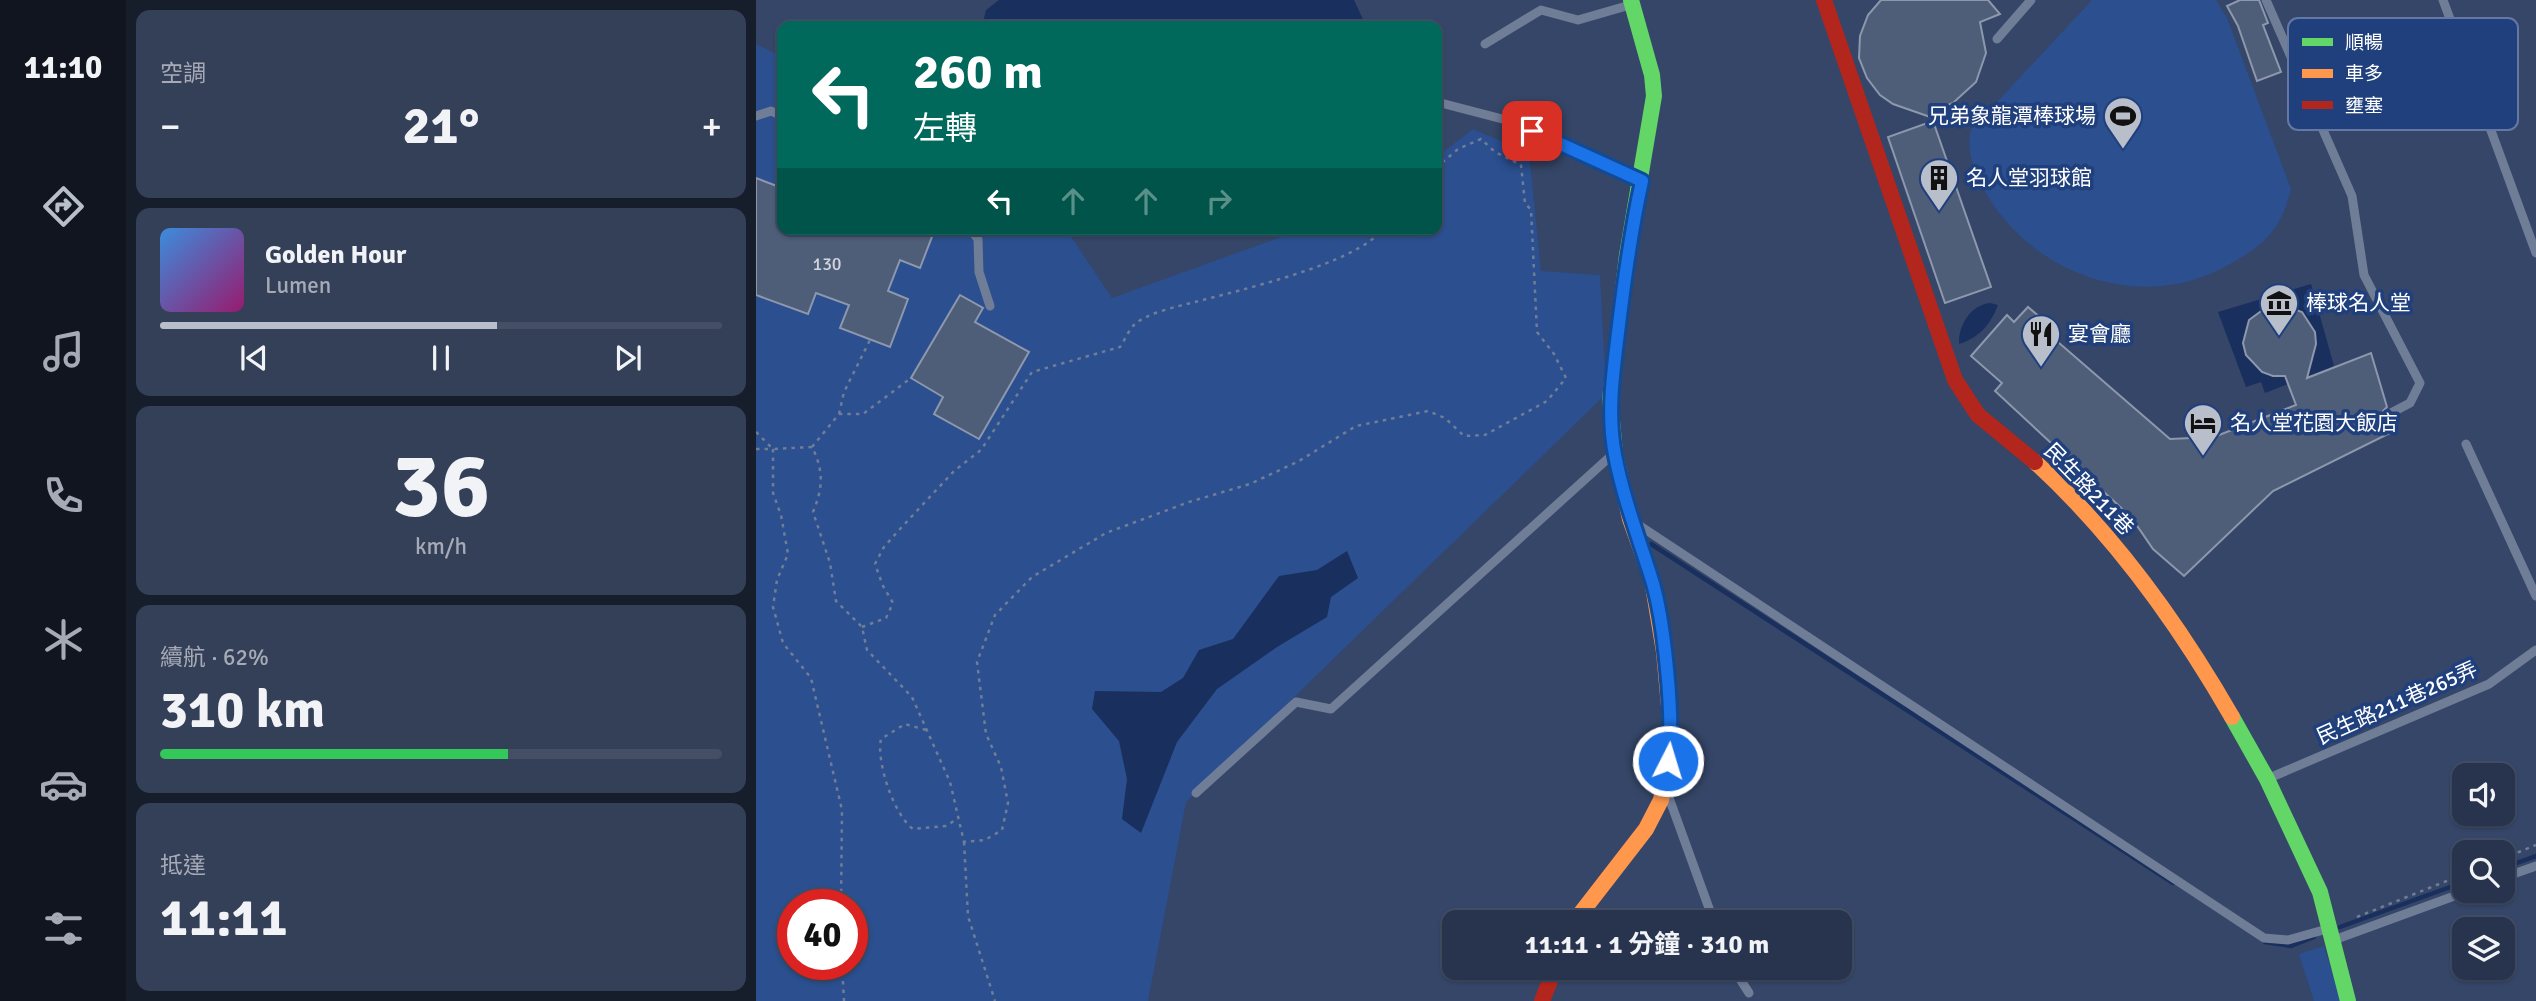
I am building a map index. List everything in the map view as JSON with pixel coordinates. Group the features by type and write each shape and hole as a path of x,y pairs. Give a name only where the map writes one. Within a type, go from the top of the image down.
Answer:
{"street":[{"name":"民生路211巷","path":"1825,0 1861,112 1955,380 1978,415 2036,464 2114,542 2195,653 2267,779 2320,892 2348,1001"},
{"path":"1583,910 1646,829 1661,800 1672,739 1664,652 1652,580 1630,519 1615,453 1610,399 1627,255 1642,181 1654,96 1652,75 1631,2"},
{"path":"1542,1001 1550,980"}],"lane":[{"path":"1997,38 2031,0"},
{"path":"2266,0 2288,50"},
{"path":"2443,0 2450,18"},
{"path":"1485,44 1541,10 1578,20 1631,2"},
{"path":"1442,103 1510,121 1642,181"},
{"path":"756,116 771,111 777,114"},
{"path":"2323,130 2352,196 2364,275 2420,383 2410,403 2389,414"},
{"path":"2491,130 2536,253"},
{"path":"975,235 978,239 979,272 990,306"},
{"path":"2466,444 2536,596"},
{"path":"1196,793 1296,702 1331,709 1615,453"},
{"path":"1630,519 2264,938 2288,940 2331,934 2452,896"},
{"name":"民生路211巷265弄","path":"2267,779 2489,684 2536,650"},
{"path":"1664,784 1710,910"},
{"path":"2515,873 2536,866"},
{"path":"1741,980 1749,993"}],"path":[{"path":"964,842 985,840 1002,830 1008,803 1001,767 986,734 977,662 995,615 1032,577 1106,533 1189,502 1250,484 1299,461 1356,426 1428,411 1445,418 1464,436 1485,435 1547,401 1566,378 1554,354 1537,332 1531,211 1525,203 1521,165 1495,152 1481,139 1458,149 1442,163"},
{"path":"862,627 886,618 893,603 875,564 884,547 954,471 981,450 1032,372 1120,347 1135,324 1168,309 1246,288 1345,256 1378,235"},
{"path":"756,449 812,447 839,414 844,392 870,340"},
{"path":"839,414 863,414 911,378"},
{"path":"756,432 773,449 773,493 781,515 788,554 778,580 773,607 783,643 811,678 842,810 841,889"},
{"path":"812,447 821,465 821,493 813,512 831,562 835,601 862,627 867,650 912,697 950,782 964,842 968,916 995,1001"},
{"path":"926,730 905,724 881,739 878,752 893,798 903,821 914,829 946,826 958,818"},
{"path":"2515,854 2536,845"},
{"path":"2354,919 2452,879"},
{"path":"843,980 844,1001"}],"shaded area":[{"path":"999,0 1354,0 1364,21 983,21 986,10"},
{"name":"兄弟象龍潭棒球場","path":"2092,0 2216,0 2227,18 2291,189 2282,215 2270,234 2230,264 2196,279 2161,286 2125,285 2090,278 2057,263 2028,243 2002,217 1982,186 1971,158 1971,130"},
{"path":"756,44 777,54 777,235 1070,235 1112,298 1286,235 1442,235 1442,153 1473,129 1529,153 1541,271 1600,275 1606,394 1186,802 1148,1001 756,1001"},
{"path":"2311,284 2334,366 2265,393 2261,382 2246,387 2218,312"},
{"path":"1990,303 1998,305 1988,324 1973,338 1959,344 1963,323 1967,317 1977,308"},
{"path":"1347,551 1358,578 1331,597 1327,617 1277,647 1217,689 1177,742 1141,833 1122,819 1127,779 1119,741 1092,709 1095,691 1161,692 1183,678 1199,650 1233,639 1279,576 1317,570"},
{"path":"2324,946 2341,1001 2314,1001 2299,954"}],"building":[{"path":"1881,0 1988,0 2000,14 1980,22 1986,53 1976,82 1953,103 1930,112 1933,118 1893,104 1880,95 1867,78 1859,58 1860,36 1868,15"},
{"path":"2240,0 2259,0 2268,23 2263,25 2281,72 2257,81 2238,26 2227,6"},
{"name":"名人堂羽球館","path":"1933,121 1991,287 1945,303 1888,137"},
{"path":"756,178 777,186 777,235 933,235 920,268 900,260 888,291 908,299 890,347 840,328 849,305 816,293 808,314 756,295"},
{"path":"960,295 983,308 975,322 1029,352 979,439 934,414 943,397 911,378"},
{"name":"名人堂花園大飯店","path":"2279,304 2302,312 2315,332 2316,344 2307,378 2371,353 2387,407 2383,411 2383,417 2392,420 2396,430 2273,491 2184,576 2153,549 2131,517 1995,391 2002,383 1971,356 2007,315 2014,322 2028,307 2041,318 2036,323 2170,439 2214,437 2296,405 2285,376 2262,372 2246,355 2243,343 2249,320 2268,306"}],"waterway":[{"path":"1651,544 2173,883"},
{"path":"2515,863 2536,856"},
{"path":"2340,927 2452,886"},
{"path":"2265,942 2291,946 2314,937"}],"traffic: fast":[{"path":"1621,479 1615,453 1610,399 1627,255 1654,96 1652,75 1631,0"},
{"path":"2232,717 2267,779 2320,892 2348,1001"}],"traffic: slow":[{"path":"2035,462 2092,519 2143,582 2190,648 2232,717"},
{"path":"1583,910 1646,829 1661,800 1672,739 1664,652 1652,580 1630,519 1621,479"}],"traffic: jam":[{"path":"1824,0 1955,380 1978,415 2035,462"},
{"path":"1542,1001 1550,980"}],"place":[{"name":"兄弟象龍潭棒球場","path":"2123,150"},
{"name":"名人堂羽球館","path":"1939,212"},
{"name":"棒球名人堂","path":"2279,337"},
{"name":"宴會廳","path":"2041,368"},
{"name":"名人堂花園大飯店","path":"2203,457"}],"route":[{"path":"1532,131 1642,181 1627,255 1610,399 1615,453 1630,519 1652,580 1664,652 1672,739 1668,761"}]}
